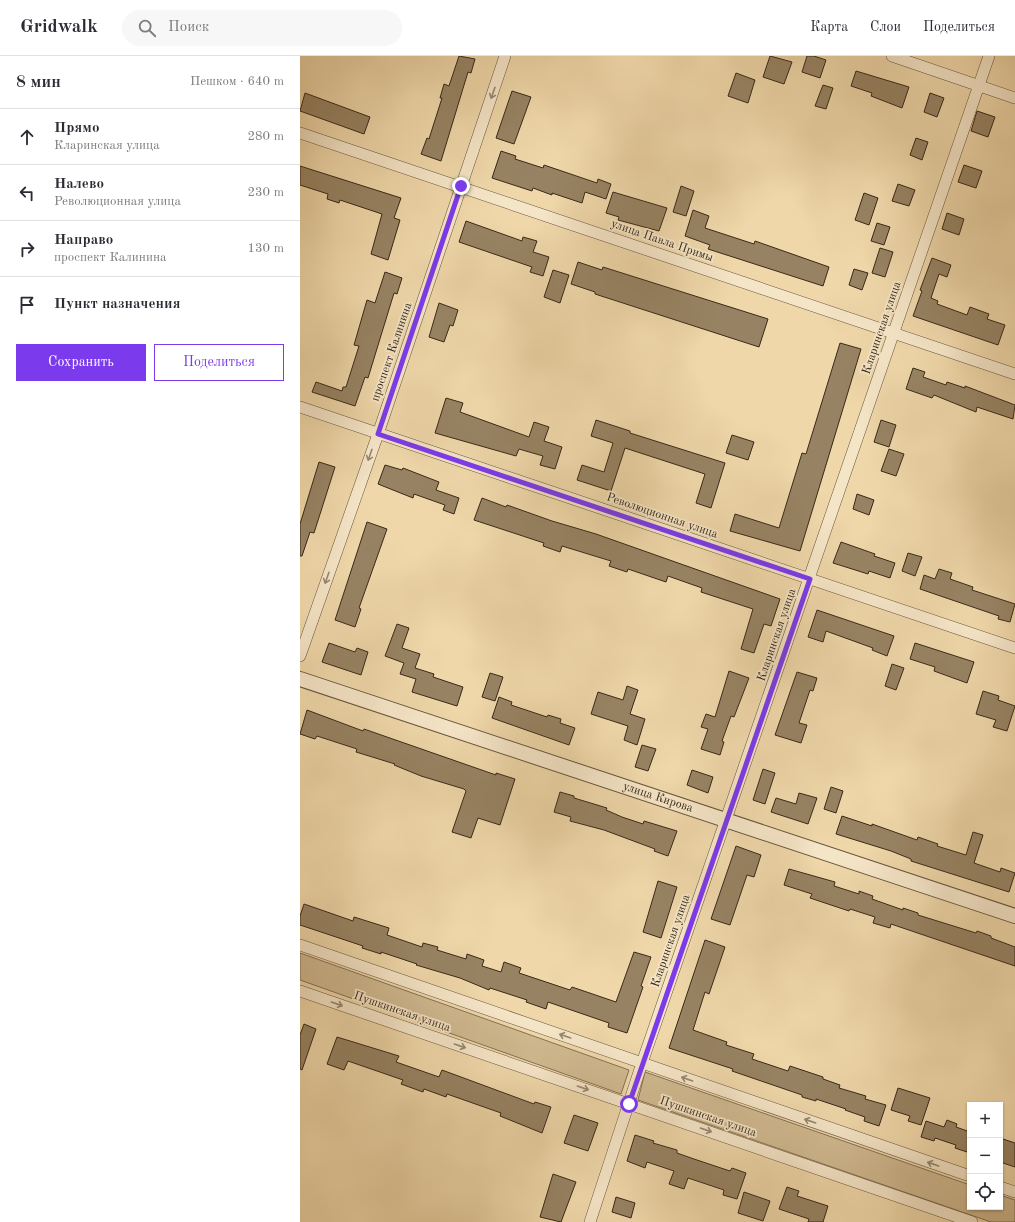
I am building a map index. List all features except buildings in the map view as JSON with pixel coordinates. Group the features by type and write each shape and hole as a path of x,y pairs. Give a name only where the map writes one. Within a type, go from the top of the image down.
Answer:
{"street":[{"name":"проспект Калинина","path":"300,656 378,434 505,56"},
{"path":"892,56 1015,98"},
{"name":"Кларинская улица","path":"590,1222 642,1063 989,56"},
{"name":"улица Павла Примы","path":"300,133 461,186 1015,374"},
{"name":"Революционная улица","path":"300,407 1015,648"},
{"name":"улица Кирова","path":"300,679 727,819 1015,916"},
{"path":"300,945 967,1175"},
{"name":"Пушкинская улица","path":"300,991 972,1222"},
{"path":"1003,1188 1015,1192"}],"shaded area":[{"path":"300,953 629,1070 621,1094 300,980"},
{"path":"645,1072 967,1184 967,1210 1003,1210 1003,1196 1015,1200 1015,1222 991,1222 638,1100"}],"route":[{"path":"461,186 378,434 810,579 629,1104"}]}
